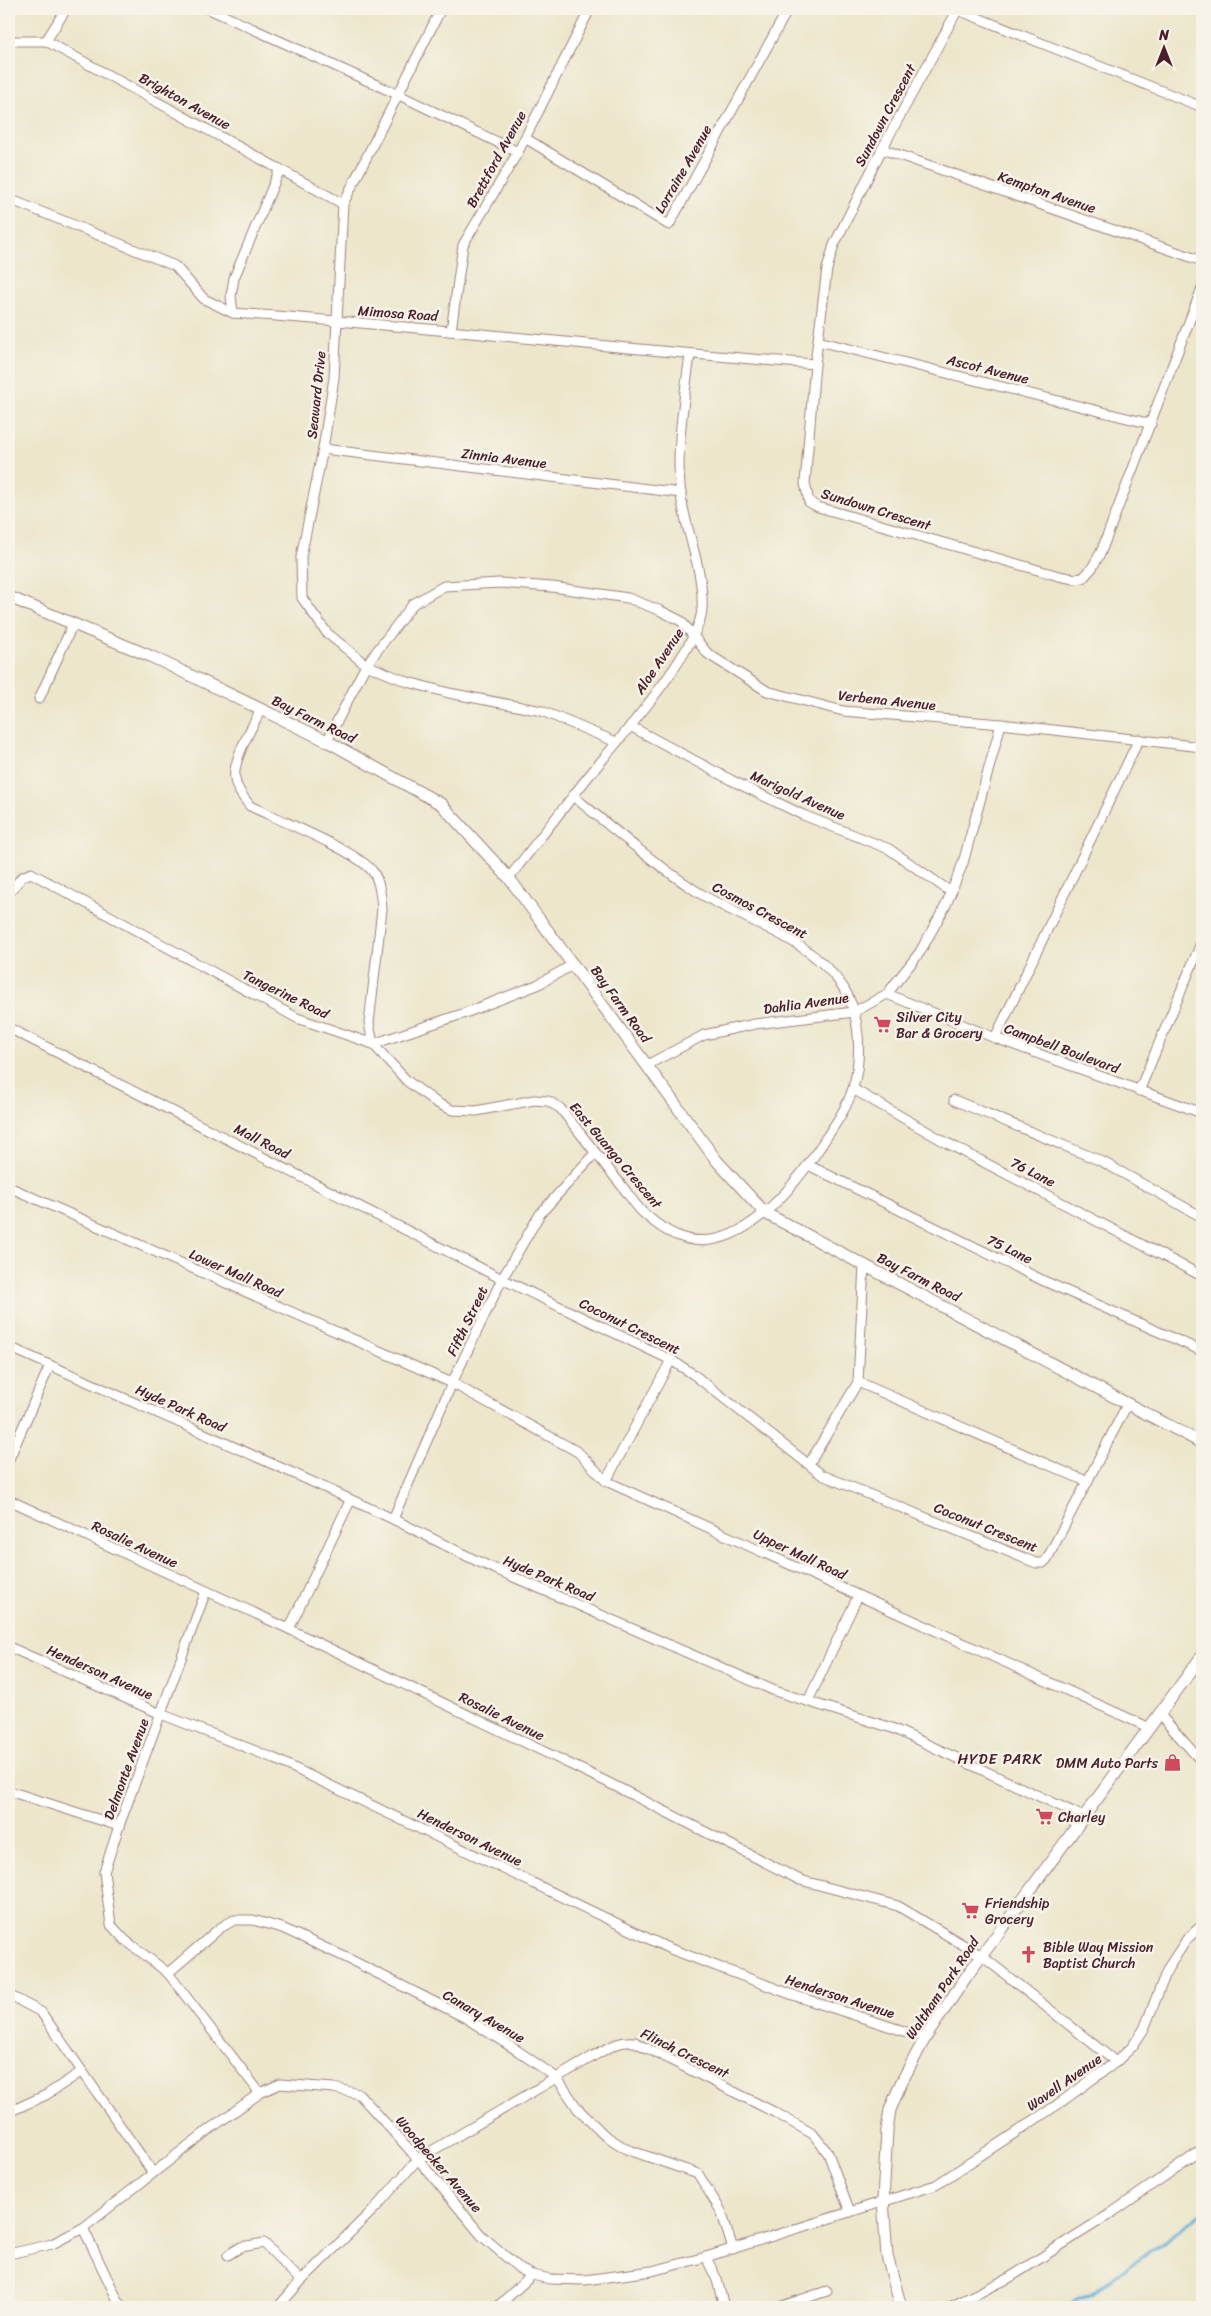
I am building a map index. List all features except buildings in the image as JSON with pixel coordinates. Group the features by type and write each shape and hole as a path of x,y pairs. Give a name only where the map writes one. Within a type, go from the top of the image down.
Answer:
{"street":[{"path":"46,41 66,9"},
{"path":"209,9 399,95 518,152"},
{"name":"Seaward Drive","path":"441,9 343,204 334,378 323,450 301,557 302,598 327,633 366,664 408,682 449,693 542,711 616,742"},
{"name":"Brettford Avenue","path":"452,331 463,245 518,152 590,9"},
{"name":"Lorraine Avenue","path":"525,138 669,225 788,9"},
{"path":"958,9 1202,107"},
{"name":"Sundown Crescent","path":"958,9 882,149 834,245 827,269 815,364 805,483 809,502 829,510 1074,579 1084,578 1101,552 1202,288"},
{"name":"Brighton Avenue","path":"9,41 46,41 343,204"},
{"name":"Kempton Avenue","path":"882,149 1202,261"},
{"path":"233,313 231,296 234,278 280,169"},
{"name":"Mimosa Road","path":"9,199 175,266 204,299 233,313 452,331 690,355 815,364"},
{"name":"Ascot Avenue","path":"818,341 1151,424"},
{"name":"Aloe Avenue","path":"509,878 630,726 684,654 694,637 701,616 702,596 681,493 682,429 690,355"},
{"name":"Zinnia Avenue","path":"323,450 681,493"},
{"name":"Verbena Avenue","path":"366,664 413,604 444,586 500,583 552,587 628,598 681,621 708,654 767,691 843,711 1000,724 1202,747"},
{"name":"Bay Farm Road","path":"9,598 150,656 327,741 441,804 509,878 717,1161 764,1214 1128,1402 1202,1443"},
{"path":"39,699 73,624"},
{"path":"327,741 366,664"},
{"path":"261,709 236,765 235,779 241,795 250,806 352,854 373,871 381,893 382,909 370,1023 373,1044 465,1013 528,988 574,964"},
{"name":"Dahlia Avenue","path":"647,1065 704,1035 755,1024 854,1012 886,994 920,952 952,892 963,863 1000,724"},
{"name":"Marigold Avenue","path":"630,726 739,784 804,815 889,849 952,892"},
{"path":"995,1038 1139,739"},
{"name":"Cosmos Crescent","path":"573,796 693,889 722,907 802,946 817,958 842,987 854,1012 858,1054 853,1089 834,1126 808,1165 764,1214"},
{"name":"Tangerine Road","path":"9,893 26,874 31,873 297,1018 373,1044"},
{"path":"1139,1090 1201,946"},
{"name":"Campbell Boulevard","path":"886,994 995,1038 1202,1113"},
{"name":"Mall Road","path":"9,1028 502,1279"},
{"name":"East Guango Crescent","path":"373,1044 407,1081 437,1103 452,1110 476,1111 534,1100 548,1101 560,1108 646,1216 676,1235 707,1241 735,1232 764,1214"},
{"name":"76 Lane","path":"853,1089 947,1143 1202,1276"},
{"path":"954,1100 1101,1162 1202,1217"},
{"name":"Fifth Street","path":"393,1519 452,1383 502,1279 540,1214 595,1153"},
{"name":"75 Lane","path":"808,1165 1044,1281 1202,1351"},
{"name":"Lower Mall Road","path":"9,1187 452,1383"},
{"path":"809,1464 858,1382 864,1266"},
{"name":"Coconut Crescent","path":"502,1279 671,1360 693,1374 822,1475 1036,1563 1043,1563 1047,1559 1128,1402"},
{"name":"Hyde Park Road","path":"9,1347 393,1519 477,1561 775,1691 892,1728 1084,1817"},
{"path":"606,1481 671,1360"},
{"path":"9,1460 50,1365"},
{"path":"858,1382 1088,1482"},
{"name":"Upper Mall Road","path":"452,1383 578,1452 606,1481 1150,1728"},
{"name":"Rosalie Avenue","path":"9,1500 289,1629 605,1781 800,1880 898,1906 982,1956 1116,2062"},
{"path":"289,1629 350,1501"},
{"name":"Delmonte Avenue","path":"168,1972 125,1940 111,1925 104,1872 119,1826 206,1592"},
{"path":"808,1701 858,1596"},
{"name":"Henderson Avenue","path":"9,1647 161,1714 274,1758 668,1948 794,1995 925,2038"},
{"name":"Waltham Park Road","path":"901,2307 887,2256 883,2200 885,2143 890,2110 908,2067 925,2038 982,1956 1202,1656"},
{"path":"1160,1714 1202,1762"},
{"path":"9,1791 119,1826"},
{"name":"Canary Avenue","path":"168,1972 220,1928 234,1920 253,1920 282,1928 464,2017 557,2078 578,2109 603,2134 626,2149 698,2174 721,2211 733,2249"},
{"name":"Wavell Avenue","path":"883,2200 936,2185 1057,2105 1116,2062 1132,2047 1144,2030 1168,1968 1187,1939 1202,1925"},
{"path":"168,1972 260,2093"},
{"path":"9,1994 40,2012 153,2173"},
{"name":"Flinch Crescent","path":"278,2307 376,2207 418,2158 619,2042 635,2042 813,2134 828,2152 850,2212"},
{"path":"9,2112 46,2095 81,2072"},
{"name":"Woodpecker Avenue","path":"9,2254 52,2244 83,2228 260,2093 280,2084 334,2088 359,2094 418,2158 481,2235 520,2269 532,2275 550,2279 585,2280 652,2271 733,2249 883,2200"},
{"path":"950,2307 1009,2278 1147,2190 1202,2150"},
{"path":"83,2228 121,2307"},
{"path":"228,2255 241,2247 264,2243 302,2281"},
{"path":"706,2257 717,2280 724,2307"},
{"path":"497,2307 532,2275"},
{"path":"779,2307 827,2291"}],"waterway":[{"path":"1063,2307 1093,2292 1202,2214"}],"place":[{"name":"Silver City Bar & Grocery","path":"882,1025"},
{"name":"DMM Auto Parts","path":"1172,1763"},
{"name":"Charley","path":"1044,1817"},
{"name":"Friendship Grocery","path":"971,1911"},
{"name":"Bible Way Mission Baptist Church","path":"1029,1955"}],"district":[{"name":"HYDE PARK","path":"1000,1759"}]}
